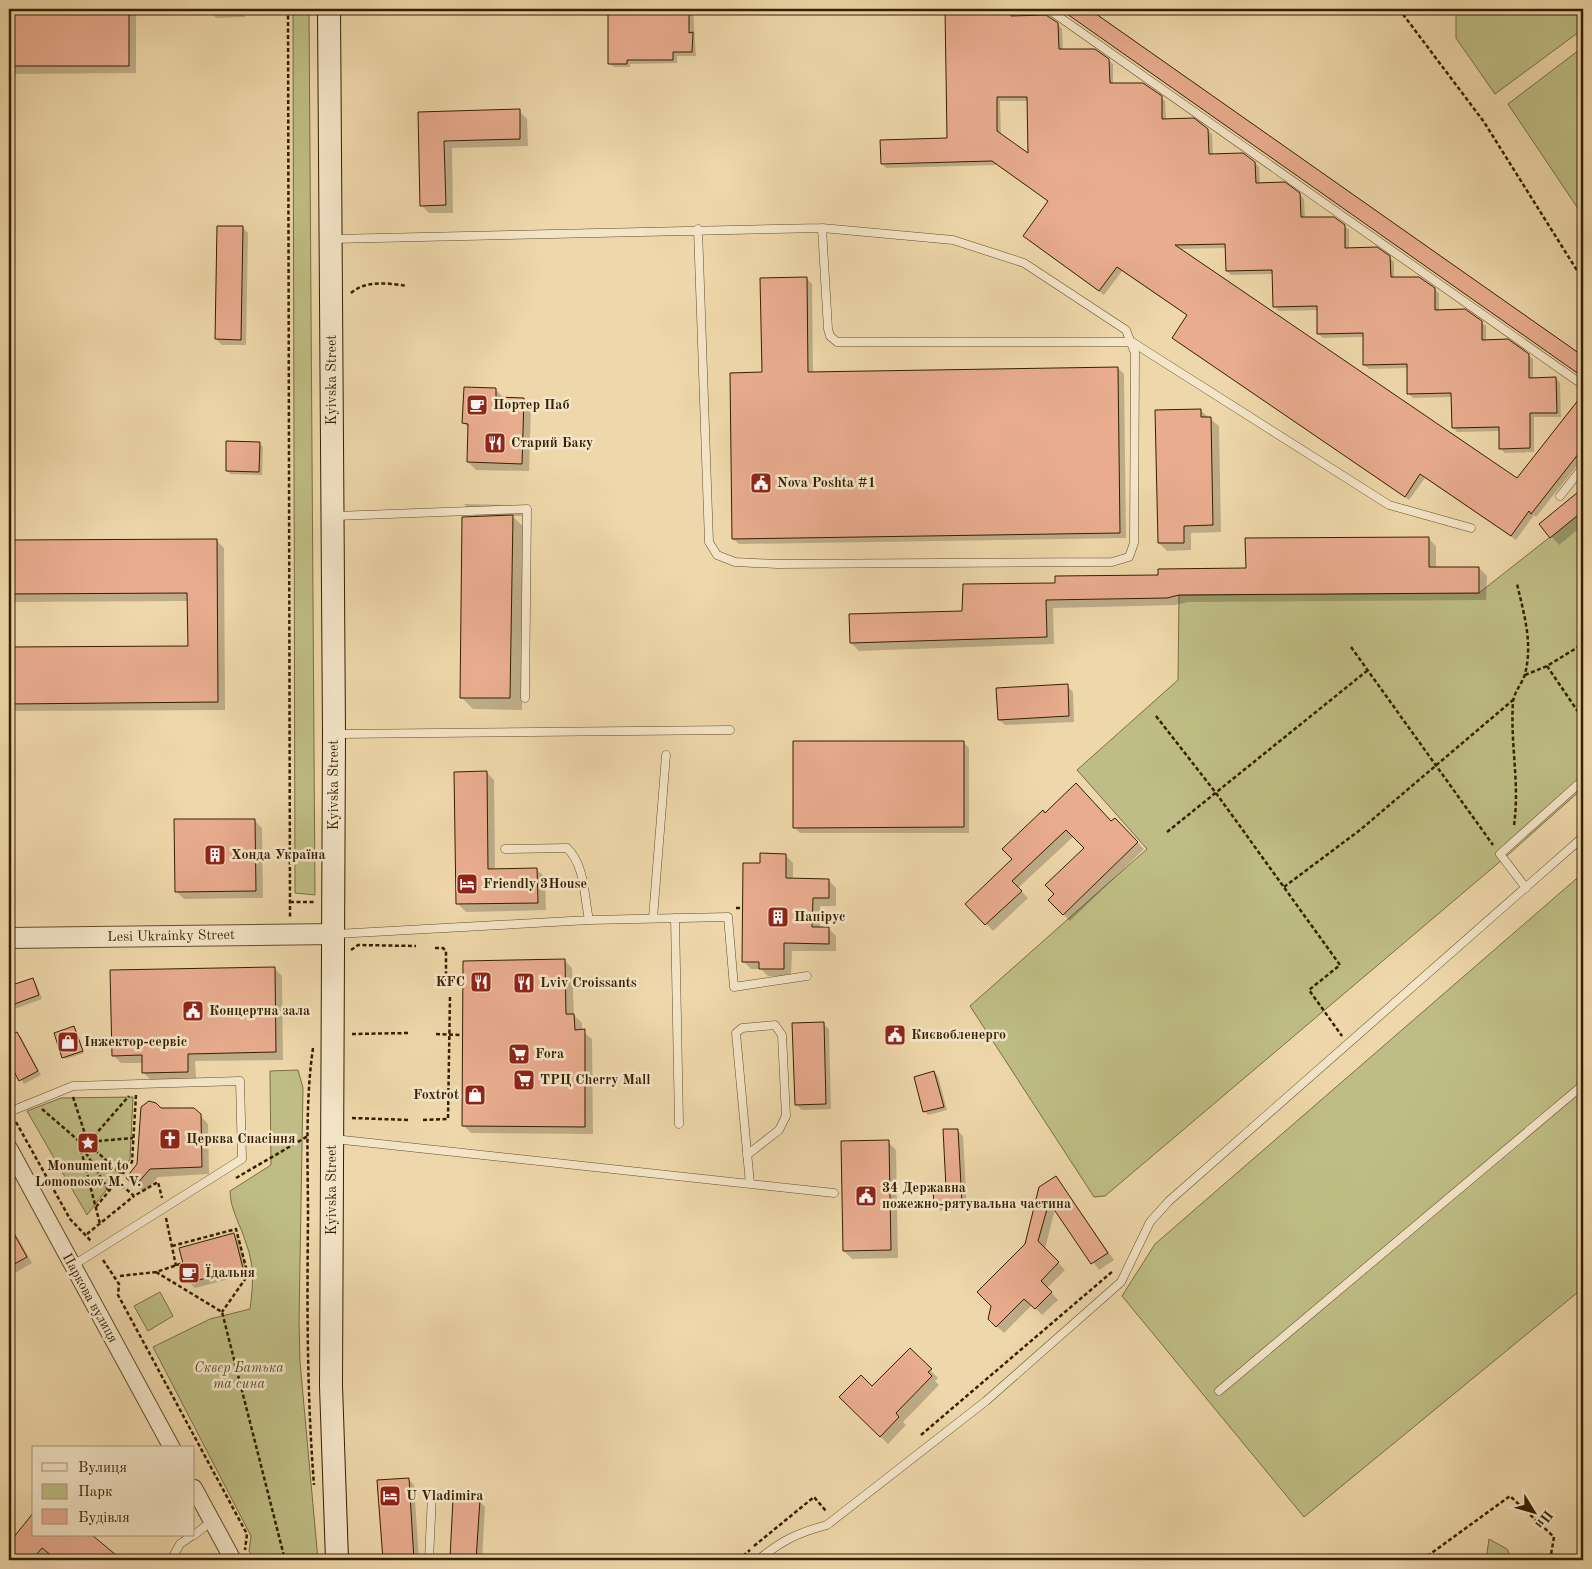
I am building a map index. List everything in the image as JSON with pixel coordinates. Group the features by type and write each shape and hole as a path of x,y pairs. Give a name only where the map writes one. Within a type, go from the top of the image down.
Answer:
{"main road":[{"name":"Kyivska Street","path":"329,9 334,734 331,1386 337,1560"}],"street":[{"name":"Lesi Ukrainky Street","path":"9,938 334,934"},
{"name":"Паркова вулиця","path":"9,1148 171,1446"},
{"path":"195,1490 212,1521 240,1558"}],"lane":[{"path":"1048,9 1583,385"},
{"path":"331,239 698,229 822,228 953,240 1024,263 1126,330 1132,342 1135,354 1134,544 1129,557 1112,562 777,564 735,562 717,555 709,542 698,229"},
{"path":"822,228 828,328 830,336 838,342 1132,342 1389,505 1471,528"},
{"path":"1560,496 1583,467"},
{"path":"333,516 527,509 525,698"},
{"path":"334,734 730,730"},
{"path":"653,918 666,755"},
{"path":"1526,888 1500,854 1583,780"},
{"path":"758,1560 776,1545 799,1532 827,1526 986,1402 1121,1282 1150,1222 1170,1201 1348,1042 1583,837"},
{"path":"505,849 567,848 575,856 579,865 589,920"},
{"path":"334,934 589,920 728,917 734,987 807,976"},
{"path":"674,918 679,1124"},
{"path":"747,1155 779,1130 786,1116 782,1035 775,1025 742,1028 736,1033 747,1155 750,1184"},
{"path":"9,1112 73,1086 240,1082 242,1160 72,1266"},
{"path":"1219,1392 1583,1085"},
{"path":"333,1139 834,1193"},
{"path":"429,1560 432,1495"},
{"path":"195,1534 212,1521"},
{"path":"171,1560 180,1544 192,1536"}],"path":[{"path":"288,9 290,935"},
{"path":"1399,9 1484,122 1583,280"},
{"path":"352,292 358,287 388,283 407,286"},
{"path":"1284,887 1360,830 1513,700 1525,675 1530,643 1517,584"},
{"path":"1525,675 1547,666 1583,644"},
{"path":"1351,647 1494,847 1500,842"},
{"path":"1547,666 1583,719"},
{"path":"1167,832 1368,670"},
{"path":"1510,830 1514,825 1518,798 1514,769 1513,700"},
{"path":"1156,716 1216,792 1340,964 1309,990 1348,1042"},
{"path":"290,902 316,902"},
{"path":"358,945 416,946"},
{"path":"435,948 443,948 446,951 446,981"},
{"path":"424,1120 448,1120 450,996"},
{"path":"348,1034 410,1033"},
{"path":"436,1034 462,1035"},
{"path":"314,1040 310,1067 308,1136 308,1334 310,1426 315,1493"},
{"path":"94,1136 130,1094"},
{"path":"96,1207 132,1162 136,1094"},
{"path":"72,1096 85,1134"},
{"path":"37,1105 79,1141 100,1224"},
{"path":"9,1112 70,1219 87,1234 119,1284 118,1294 247,1534 245,1551 240,1558"},
{"path":"352,1119 410,1120"},
{"path":"85,1134 94,1136"},
{"path":"79,1141 85,1134"},
{"path":"94,1136 97,1142 95,1150"},
{"path":"235,1178 308,1136"},
{"path":"97,1142 134,1138"},
{"path":"81,1150 86,1153 109,1191"},
{"path":"95,1150 122,1175"},
{"path":"86,1153 95,1150"},
{"path":"117,1181 134,1196"},
{"path":"87,1234 134,1196 158,1182 176,1266"},
{"path":"172,1246 236,1229 248,1275 222,1312"},
{"path":"120,1276 156,1272 183,1264"},
{"path":"920,1436 1117,1268 1127,1273"},
{"path":"156,1272 222,1312 286,1560"},
{"path":"1422,1560 1510,1496 1554,1537 1550,1560"},
{"path":"738,1560 814,1497 829,1514"}],"green space":[{"path":"293,9 309,9 315,895 295,893"},
{"path":"1456,9 1583,9 1583,29 1495,94 1456,38"},
{"path":"1583,47 1583,216 1508,104"},
{"path":"1583,511 1583,788 1509,854 1105,1196 1094,1197 970,1006 1147,849 1077,770 1178,680 1179,595 1479,593"},
{"path":"1583,873 1583,1288 1304,1517 1122,1296 1155,1244"},
{"name":"Сквер Батька та сина","path":"298,1070 303,1088 300,1362 318,1560 254,1560 249,1551 251,1536 153,1347 210,1319 250,1309 251,1260 230,1198 230,1191 271,1165 270,1071"},
{"path":"133,1097 130,1159 87,1215 27,1111 61,1098"},
{"path":"160,1292 173,1316 148,1331 134,1306"},
{"path":"1489,1539 1507,1549 1512,1560 1486,1560"}],"building":[{"path":"9,9 129,9 129,66 9,66"},
{"path":"608,9 689,9 689,33 693,32 692,52 673,52 673,60 627,60 627,64 608,64"},
{"path":"945,9 1011,9 1011,16 1046,15 1058,23 1059,49 1095,49 1109,59 1110,83 1143,83 1162,96 1162,119 1194,118 1208,129 1209,154 1243,153 1255,162 1256,183 1285,182 1300,193 1301,217 1334,217 1345,225 1345,248 1377,247 1390,256 1391,277 1419,277 1435,288 1435,310 1465,309 1482,321 1482,340 1508,339 1529,354 1529,378 1556,377 1557,413 1530,413 1530,448 1499,449 1499,427 1452,428 1451,393 1407,394 1407,364 1363,365 1363,333 1317,334 1317,306 1273,307 1272,270 1226,271 1225,244 1175,245 1517,478 1583,394 1583,448 1531,514 1529,511 1511,536 1420,474 1405,497 1172,338 1187,315 1117,267 1099,291 1023,236 1048,201 992,161 881,164 880,140 947,138","holes":["997,97 1027,97 1028,153 997,131"]},
{"path":"1060,9 1089,9 1583,356 1583,377"},
{"path":"520,109 520,139 444,141 446,205 420,206 418,112"},
{"path":"217,226 243,226 241,340 215,339"},
{"path":"807,277 808,372 1118,367 1120,533 732,539 730,373 762,372 760,278"},
{"name":"Старий Баку","path":"464,387 496,388 496,397 524,398 522,464 467,462 468,424 462,423"},
{"path":"1201,409 1201,417 1211,417 1213,525 1184,526 1184,543 1158,543 1155,410"},
{"path":"226,441 260,442 259,472 226,471"},
{"path":"1583,488 1583,511 1550,538 1539,524"},
{"path":"513,515 510,698 460,698 462,517"},
{"path":"1429,537 1429,567 1479,567 1479,593 1179,595 1167,598 1046,600 1047,637 850,643 849,614 962,611 963,584 1055,583 1055,576 1158,575 1158,569 1246,568 1245,538"},
{"path":"217,539 218,702 9,704 9,647 188,646 187,593 9,594 9,540"},
{"path":"1068,684 1069,716 998,720 996,688"},
{"path":"793,741 964,741 964,827 793,828"},
{"path":"487,771 488,869 537,868 538,903 456,904 454,772"},
{"path":"1076,783 1111,821 1115,818 1138,842 1063,915 1048,900 1054,894 1045,885 1084,848 1066,830 1012,881 1022,891 985,925 965,904 1012,859 1002,849 1043,810 1045,813"},
{"name":"Хонда Україна","path":"174,819 255,819 256,891 175,892"},
{"name":"Папірус","path":"760,853 786,854 786,878 829,879 829,898 813,898 812,927 829,927 829,944 784,943 784,969 759,969 759,962 742,962 743,863 760,863"},
{"name":"ТРЦ Cherry Mall","path":"565,959 566,1014 574,1014 575,1030 585,1029 585,1127 462,1126 463,961"},
{"name":"Концертна зала","path":"275,967 276,1052 188,1054 188,1072 142,1073 142,1055 112,1056 110,970"},
{"path":"33,978 39,995 9,1006 9,986"},
{"path":"824,1022 826,1104 795,1105 792,1023"},
{"name":"Інжектор-сервіс","path":"74,1026 83,1051 62,1058 54,1033"},
{"path":"17,1032 38,1071 19,1081 9,1062 9,1036"},
{"path":"934,1071 944,1107 923,1112 914,1077"},
{"name":"Церква Спасіння","path":"149,1101 156,1103 161,1108 194,1108 201,1114 202,1167 150,1169 135,1186 126,1178 137,1164 141,1107"},
{"path":"943,1129 958,1129 962,1204 934,1206 933,1189 946,1188"},
{"name":"34 Державна пожежно-рятувальна частина","path":"889,1140 891,1250 843,1251 841,1141"},
{"path":"1056,1176 1108,1253 1091,1264 1049,1202 1038,1241 1059,1262 1041,1281 1052,1292 1035,1309 1024,1299 996,1327 988,1319 991,1306 977,1292 1025,1244 1039,1187"},
{"path":"9,1225 27,1257 9,1267"},
{"path":"234,1233 243,1268 188,1283 179,1248"},
{"path":"910,1348 932,1369 928,1372 932,1376 896,1413 899,1417 880,1437 839,1397 861,1375 872,1386"},
{"path":"409,1478 414,1560 383,1560 377,1480"},
{"path":"453,1499 480,1500 476,1560 450,1558"},
{"path":"32,1514 32,1536 93,1536 122,1560 57,1560 42,1548 32,1560 9,1560 9,1543"}],"place":[{"name":"Портер Паб","path":"477,405"},
{"name":"Старий Баку","path":"495,443"},
{"name":"Nova Poshta #1","path":"761,483"},
{"name":"Хонда Україна","path":"215,855"},
{"name":"Friendly 3House","path":"467,884"},
{"name":"Папірус","path":"778,917"},
{"name":"KFC","path":"481,982"},
{"name":"Lviv Croissants","path":"524,983"},
{"name":"Концертна зала","path":"193,1011"},
{"name":"Києвобленерго","path":"895,1035"},
{"name":"Інжектор-сервіс","path":"68,1042"},
{"name":"Fora","path":"519,1054"},
{"name":"ТРЦ Cherry Mall","path":"524,1080"},
{"name":"Foxtrot","path":"475,1095"},
{"name":"Церква Спасіння","path":"170,1139"},
{"name":"Monument to Lomonosov M. V.","path":"88,1143"},
{"name":"34 Державна пожежно-рятувальна частина","path":"866,1196"},
{"name":"Їдальня","path":"189,1273"},
{"name":"U Vladimira","path":"390,1496"}]}
